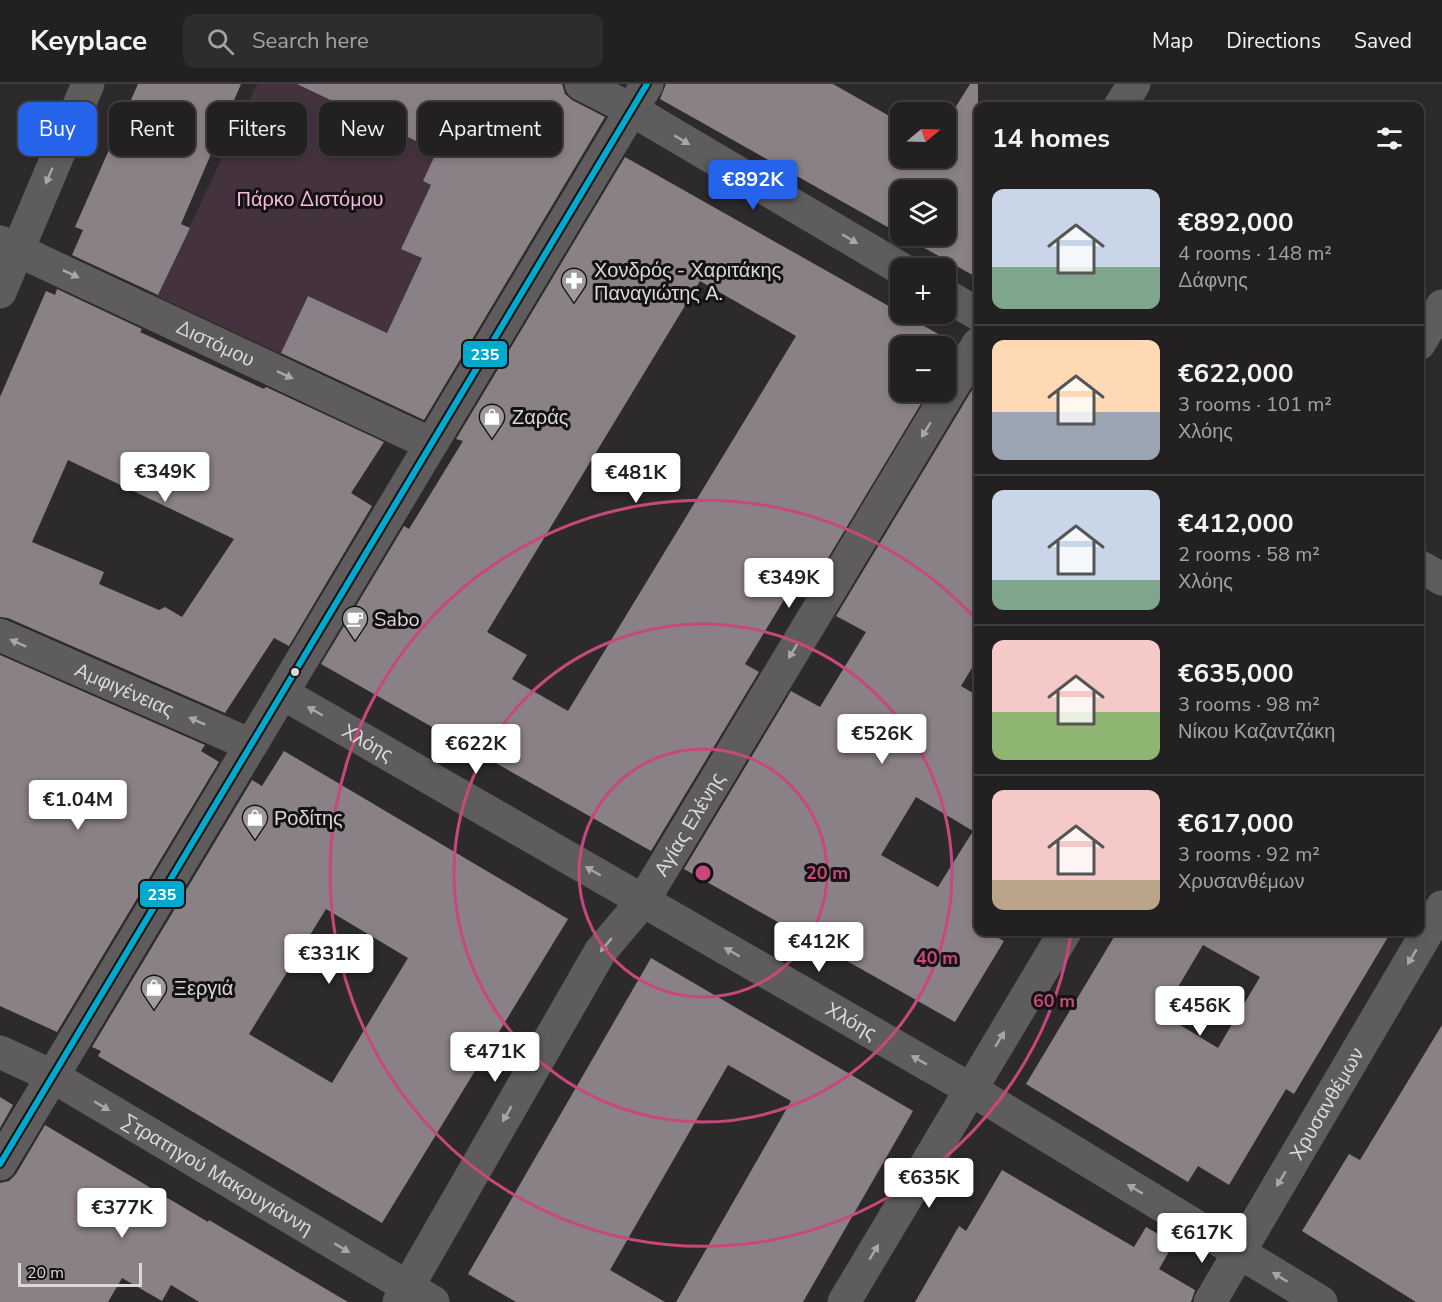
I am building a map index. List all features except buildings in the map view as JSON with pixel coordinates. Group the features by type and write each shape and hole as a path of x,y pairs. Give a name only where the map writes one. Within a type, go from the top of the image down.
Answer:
{"street":[{"path":"0,292 9,246 88,84"},
{"path":"580,84 639,97 890,261"},
{"path":"1123,102 1134,84"},
{"path":"0,1164 639,97"},
{"name":"Διστόμου","path":"9,246 431,444"},
{"path":"956,301 974,312"},
{"path":"1424,336 1442,306"},
{"name":"Αγίας Ελένης","path":"413,1297 600,952 643,901 974,351"},
{"path":"1424,569 1442,579"},
{"name":"Αμφιγένειας","path":"0,635 251,745"},
{"name":"Χλόης","path":"282,693 970,1089 1321,1302"},
{"name":"Χρυσανθέμων","path":"1210,1302 1442,907"},
{"path":"844,1302 1063,936"},
{"name":"Στρατηγού Μακρυγιάννη","path":"0,1052 52,1076 413,1297"}],"green space":[{"name":"Πάρκο Διστόμου","path":"257,84 317,84 314,92 335,102 319,102 319,156 406,156 406,125 418,123 418,156 436,156 424,181 431,185 402,249 422,258 387,333 308,296 281,354 157,296 223,156 307,156 307,102 249,102"}],"transit line":[{"name":"235","path":"0,1164 647,84"}],"place":[{"name":"Χονδρός - Χαριτάκης Παναγιώτης Α.","path":"574,304"},
{"name":"Ζαράς","path":"492,440"},
{"name":"Sabo","path":"355,642"},
{"name":"Ροδίτης","path":"255,841"},
{"name":"Ξεργιά","path":"154,1011"}]}
